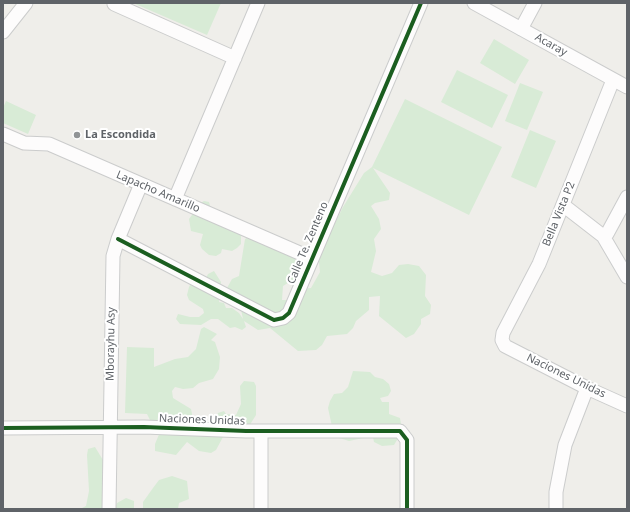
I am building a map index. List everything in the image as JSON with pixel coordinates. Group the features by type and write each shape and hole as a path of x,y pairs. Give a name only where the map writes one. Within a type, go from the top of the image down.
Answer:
{"street":[{"path":"3,32 26,3"},
{"path":"175,199 258,3"},
{"name":"Calle Te. Zenteno","path":"118,239 274,320 282,318 288,313 420,3"},
{"name":"Acaray","path":"474,3 627,88"},
{"path":"521,29 535,3"},
{"path":"114,4 235,58"},
{"name":"Bella Vista P2","path":"505,346 503,333 539,264 613,80"},
{"name":"Lapacho Amarillo","path":"3,134 24,143 49,144 312,258"},
{"name":"Mborayhu Asy","path":"109,509 113,256 118,239 141,184"},
{"path":"603,236 607,234 627,197"},
{"path":"563,205 603,236 627,277"},
{"name":"Naciones Unidas","path":"505,346 587,388 627,406"},
{"path":"556,509 556,492 565,445 587,388"},
{"name":"Naciones Unidas","path":"3,428 156,427 261,431 400,431 407,440 407,509"},
{"path":"261,431 261,509"}],"green space":[{"path":"133,3 221,3 207,35"},
{"path":"494,39 529,60 515,84 480,63"},
{"path":"457,70 508,95 492,128 441,102"},
{"path":"520,83 543,92 527,130 505,121"},
{"path":"405,99 502,147 469,215 373,168 390,193 389,200 375,203 371,206 379,219 381,229 374,239 376,251 371,272 382,276 392,273 399,265 408,264 419,266 426,275 425,296 431,305 430,314 421,319 421,324 414,334 406,338 379,316 380,296 369,297 369,310 356,321 353,328 347,334 327,336 322,345 316,350 298,351 270,328 258,330 244,321 246,327 242,330 235,327 230,328 218,319 211,319 201,325 180,324 176,319 178,314 190,317 199,317 204,313 203,309 189,300 187,295 192,281 205,280 208,274 214,271 221,282 219,302 224,303 226,308 232,308 239,313 243,319 240,305 228,296 227,288 232,279 239,276 245,239 254,233 277,243 283,253 295,257 299,276 283,286 282,300 293,300 298,289 311,288 320,272 319,262 324,229 334,225 364,173 372,167"},
{"path":"6,101 36,115 28,134 3,123 3,108"},
{"path":"530,130 556,141 536,188 511,177"},
{"path":"204,201 209,202 212,213 241,230 241,244 237,248 232,251 222,249 221,253 216,256 209,255 202,249 200,245 203,234 191,231 189,219 192,215 194,207"},
{"path":"204,327 217,334 211,340 215,342 220,357 219,369 213,379 199,383 193,388 183,389 175,387 172,391 173,398 191,409 193,419 199,427 212,426 218,413 224,411 226,414 236,415 241,404 240,386 244,381 254,382 256,386 256,415 246,431 236,437 223,437 216,450 211,453 199,451 187,442 176,455 155,451 155,444 163,425 159,421 150,420 147,414 125,413 127,347 154,348 154,367 175,359 188,357 196,349 201,329"},
{"path":"353,371 370,372 375,377 383,379 389,384 391,391 388,396 380,398 382,402 389,402 389,414 400,418 401,424 397,428 397,440 394,445 382,446 374,442 373,437 377,428 372,424 365,424 363,438 349,441 336,437 333,431 328,408 334,394 342,393 348,387"},
{"path":"95,447 103,460 105,483 102,496 104,509 80,509 86,506 89,491 88,449"},
{"path":"172,476 187,481 189,499 179,503 178,509 143,509 143,502 159,480"},
{"path":"126,498 134,501 134,509 115,509 117,503"}],"cycle path":[{"path":"118,239 274,320 283,318 289,313 421,3"},
{"path":"3,428 144,427 246,431 400,431 407,440 407,509"}],"place":[{"name":"La Escondida","path":"77,135"}]}
